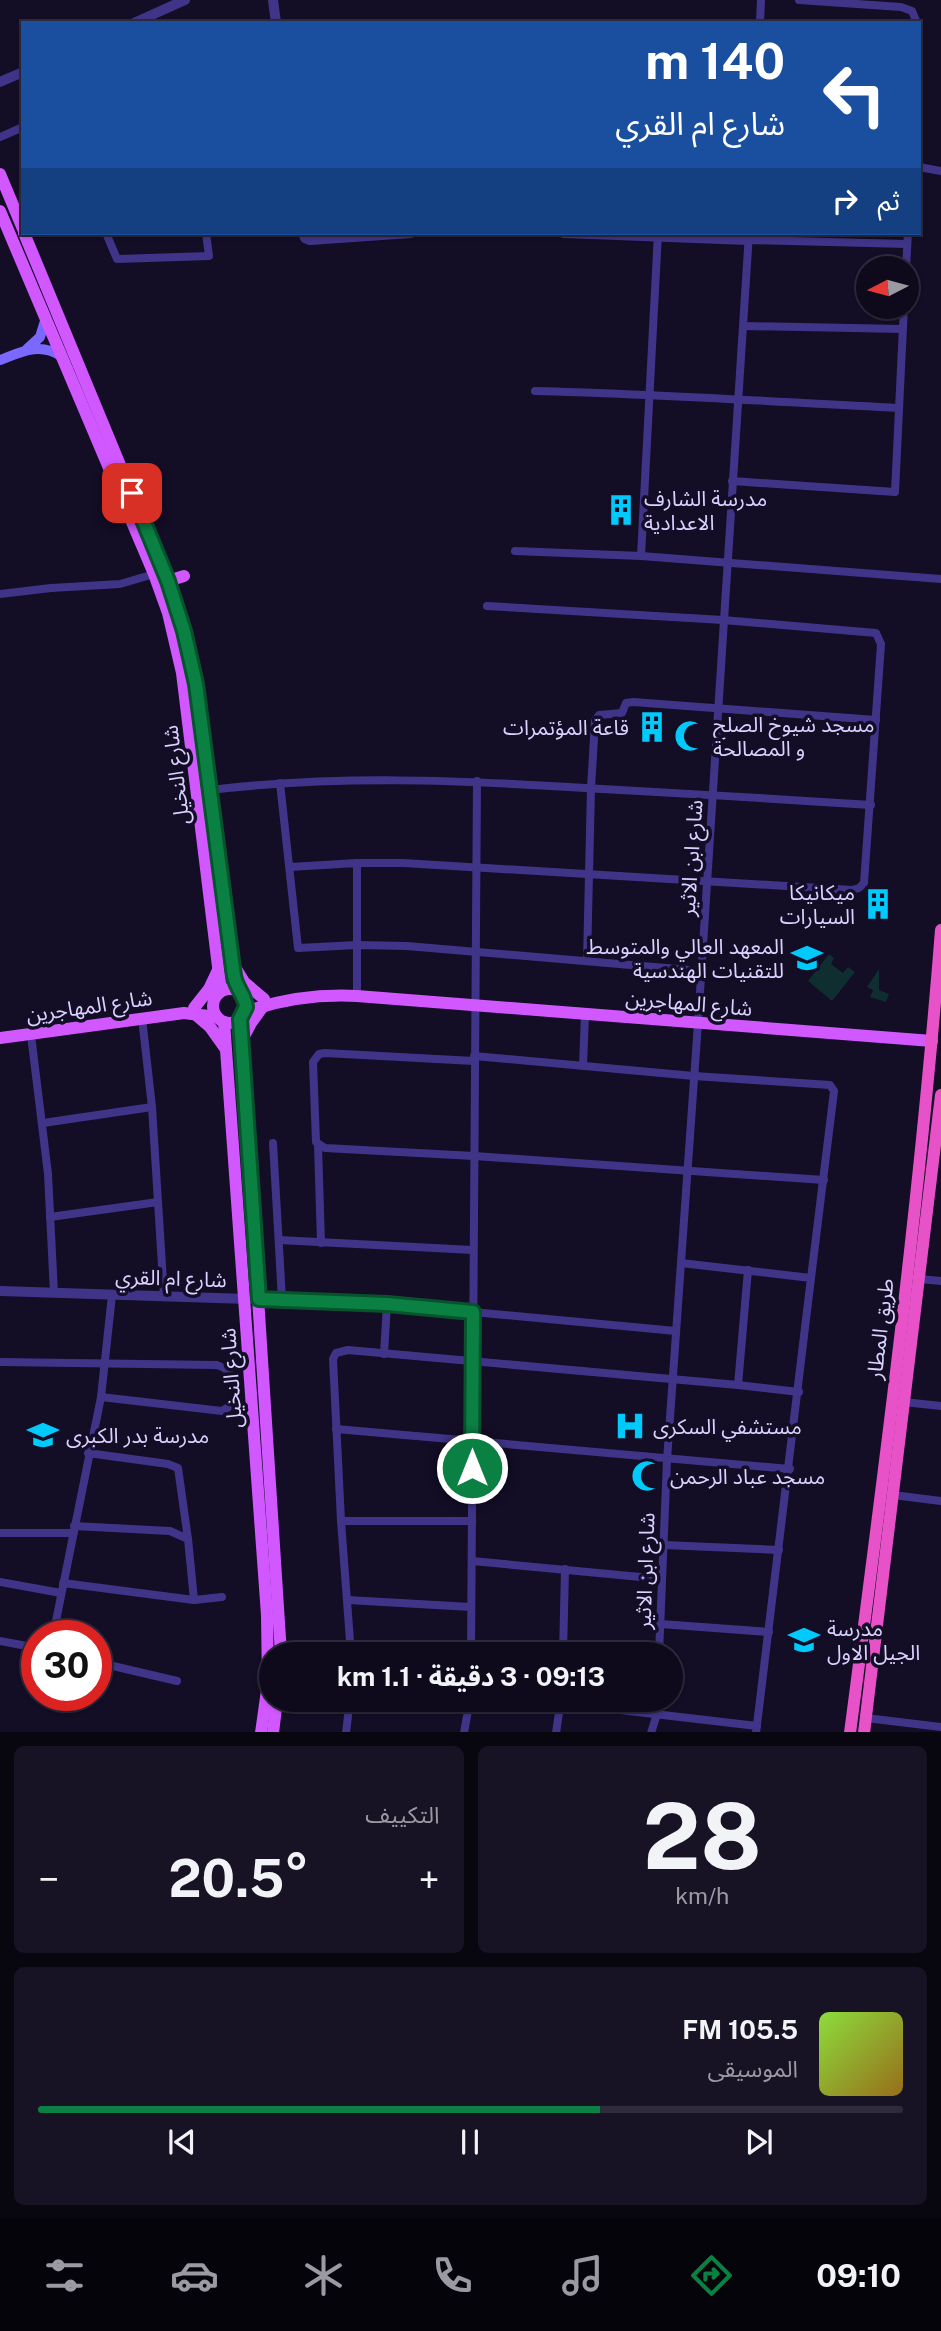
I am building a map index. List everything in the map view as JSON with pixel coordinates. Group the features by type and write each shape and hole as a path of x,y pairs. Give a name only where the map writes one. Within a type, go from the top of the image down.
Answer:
{"highway":[{"name":"طريق المطار","path":"850,1732 880,1502 932,1041 941,930"},
{"name":"طريق المطار","path":"864,1732 919,1279 938,1151 941,1095"}],"main road":[{"name":"شارع النخيل","path":"0,174 21,224"},
{"name":"شارع النخيل","path":"0,211 61,356 86,398"},
{"name":"شارع النخيل","path":"25,235 86,398 160,580 184,631 202,683 210,744 210,790 232,959 241,994"},
{"path":"27,349 40,337 45,321"},
{"path":"0,359 27,349 45,349 61,356"},
{"path":"160,580 184,576"},
{"name":"شارع النخيل","path":"160,580 182,673 219,968 218,995"},
{"path":"232,959 244,982 268,1002 241,1041"},
{"path":"219,968 209,989 191,1012 216,1035 226,1051"},
{"path":"229,989 241,994 242,1016 229,1023 221,1019 213,1008 218,995 229,989"},
{"name":"شارع المهاجرين","path":"241,994 268,1002 337,995 357,996 932,1041"},
{"name":"شارع المهاجرين","path":"191,1012 218,995"},
{"name":"شارع المهاجرين","path":"242,1016 268,1002"},
{"name":"شارع المهاجرين","path":"0,1038 191,1012 221,1019"},
{"name":"شارع النخيل","path":"242,1016 241,1041 280,1642"},
{"name":"شارع النخيل","path":"221,1019 226,1051 245,1299 269,1650 261,1732"},
{"path":"273,1732 275,1712"}],"street":[{"path":"138,21 185,0"},
{"path":"273,0 276,21"},
{"path":"760,21 761,0"},
{"path":"799,0 901,7 912,11 916,21"},
{"path":"0,82 21,73"},
{"path":"0,137 21,128"},
{"path":"921,167 941,171"},
{"path":"107,235 117,259 209,256 206,235"},
{"path":"304,235 306,239 312,240 383,235"},
{"path":"641,555 658,235 907,244"},
{"path":"906,256 908,235"},
{"name":"شارع ابن الاثير","path":"659,1642 667,1460 748,237"},
{"path":"732,481 895,492 903,319"},
{"path":"743,326 903,329"},
{"path":"536,391 649,394 899,408"},
{"path":"515,551 641,555 941,579"},
{"path":"0,594 160,580"},
{"path":"290,867 403,863 852,890 859,888 866,879 881,644 876,633 488,606"},
{"path":"587,961 591,788 595,721 598,715 622,713 629,702 876,720"},
{"path":"210,790 354,779 477,781 871,805"},
{"path":"471,1642 477,781"},
{"path":"280,783 298,948 407,946 701,971"},
{"path":"357,863 357,996"},
{"path":"583,1066 585,1014"},
{"path":"142,1018 152,1107 164,1297"},
{"path":"31,1035 43,1124 54,1293"},
{"path":"321,1242 313,1062 318,1054 474,1058 830,1085 834,1091 824,1180 756,1729 642,1712"},
{"path":"43,1124 152,1107"},
{"path":"273,1143 282,1299"},
{"path":"318,1145 325,1148 824,1180"},
{"path":"50,1217 158,1202"},
{"path":"279,1240 473,1250"},
{"path":"681,1263 811,1278"},
{"path":"738,1385 748,1270"},
{"path":"919,1279 941,1282"},
{"name":"شارع ام القري","path":"0,1291 387,1304 676,1331"},
{"path":"56,1620 101,1397 112,1295"},
{"path":"384,1354 387,1304"},
{"path":"350,1642 336,1429 334,1355 341,1350 799,1392"},
{"path":"0,1362 221,1366 229,1371 233,1378 235,1398 229,1408 222,1411 101,1397"},
{"path":"904,1402 941,1406"},
{"path":"336,1429 790,1469"},
{"path":"88,1453 168,1464 178,1468 194,1600"},
{"path":"893,1495 941,1501"},
{"path":"341,1521 472,1521"},
{"path":"0,1533 73,1529 170,1531 188,1539"},
{"path":"664,1545 779,1549"},
{"path":"472,1561 662,1579"},
{"path":"562,1642 565,1569"},
{"path":"0,1582 61,1593"},
{"path":"63,1583 194,1600 222,1597"},
{"path":"348,1600 471,1606"},
{"path":"660,1624 769,1632"},
{"path":"0,1641 21,1645"},
{"path":"112,1666 177,1681"},
{"path":"346,1732 348,1712"},
{"path":"464,1732 468,1712"},
{"path":"556,1732 559,1712"},
{"path":"651,1732 657,1714"},
{"path":"866,1718 941,1727"}],"green space":[{"path":"829,954 834,958 831,964 843,973 848,967 855,972 832,1001 808,981"},
{"path":"879,969 879,990 889,994 886,1002 870,997 873,990 867,987"}],"place":[{"name":"مدرسة الشارف الاعدادية","path":"621,510"},
{"name":"قاعة المؤتمرات","path":"652,727"},
{"name":"مسجد شيوخ الصلح و المصالحة","path":"690,736"},
{"name":"ميكانيكا السيارات","path":"878,904"},
{"name":"المعهد العالي والمتوسط للتقنيات الهندسية","path":"807,958"},
{"name":"مستشفي السكرى","path":"630,1426"},
{"name":"مدرسة بدر الكبرى","path":"43,1435"},
{"name":"مسجد عباد الرحمن","path":"647,1476"},
{"name":"مدرسة الجيل الاول","path":"804,1640"}],"route":[{"path":"132,493 168,581 184,631 196,684 234,976 238,991 246,1002 245,1012 240,1019 259,1299 387,1304 473,1312 472,1468"}]}
